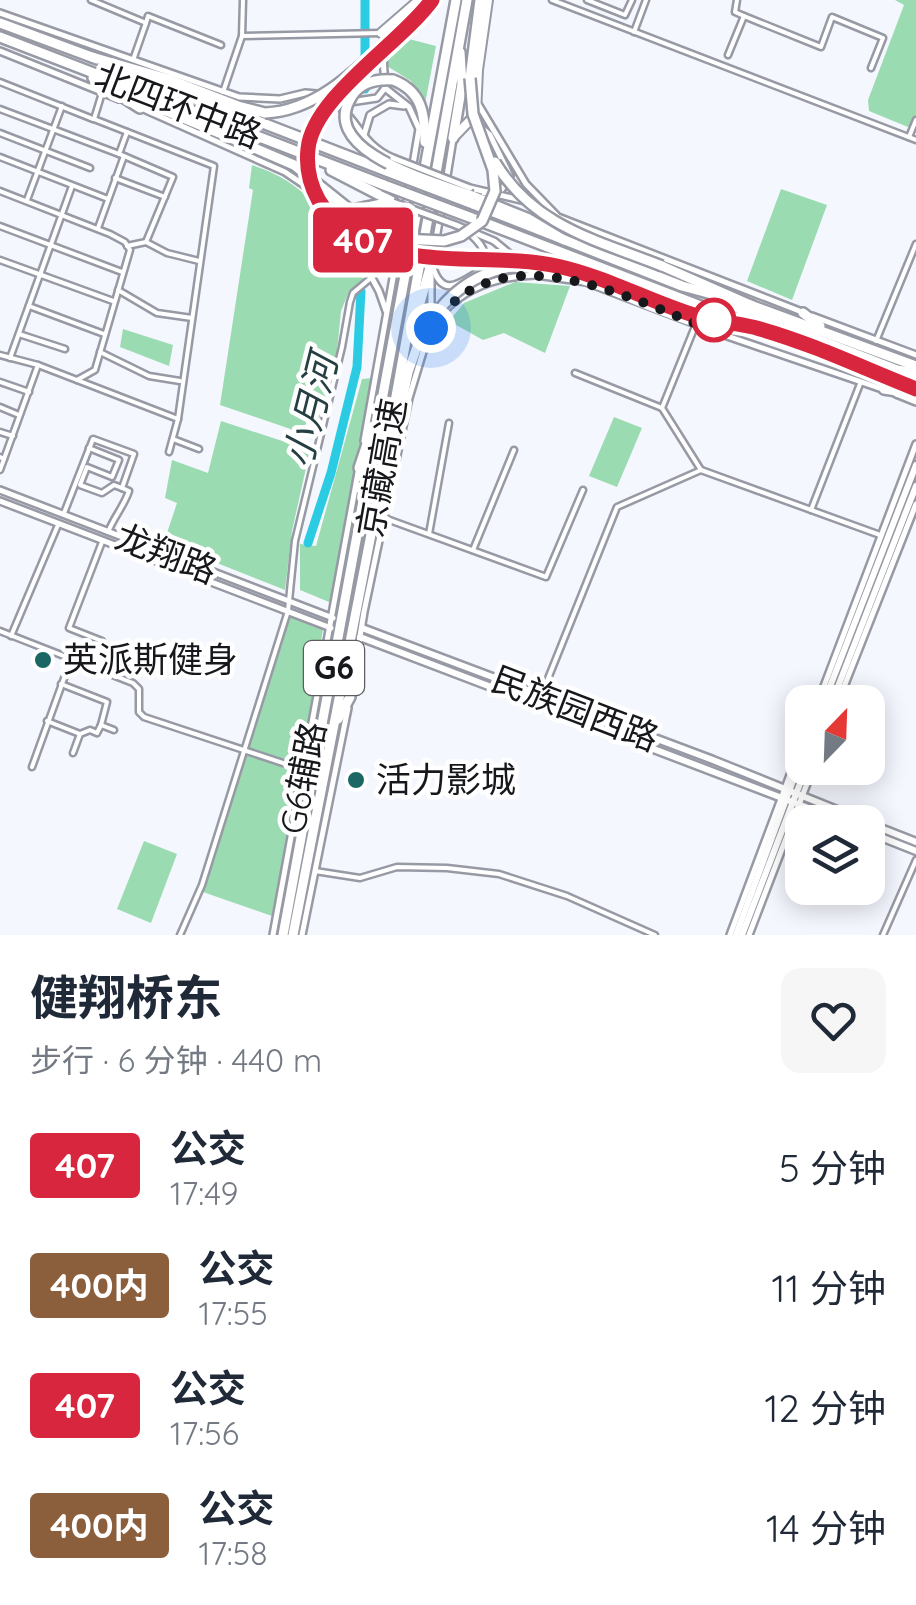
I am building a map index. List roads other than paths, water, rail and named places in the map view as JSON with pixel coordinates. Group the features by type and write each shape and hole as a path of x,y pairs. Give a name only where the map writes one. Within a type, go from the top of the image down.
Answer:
{"highway":[{"path":"92,58 168,79 238,106 265,112 293,110 316,98 432,0"},
{"path":"432,0 402,36 320,114 311,134 308,160 312,187 322,206 350,233 396,251 459,261 539,263 586,275 701,317 760,329"},
{"name":"京藏高速","path":"282,935 456,0"},
{"name":"京藏高速","path":"293,935 362,580 379,518 397,381 468,0"},
{"path":"102,77 133,97 294,165 369,225 402,239 432,242 454,238 482,221 490,206 495,178 473,114 470,78 484,0"},
{"name":"北四环中路","path":"0,22 389,172 472,196"},
{"name":"北四环中路","path":"0,37 916,391"},
{"path":"453,138 463,72 458,45"},
{"path":"69,64 140,108"},
{"path":"426,164 422,106 411,89 370,82 352,96 346,119 353,138 378,159 529,219 564,240 897,370 916,369"},
{"path":"481,138 506,180 539,213 570,230 916,369"},
{"path":"316,161 345,180 394,202"},
{"path":"397,381 431,264"},
{"path":"379,518 408,372 427,326 446,300 486,274 514,266 586,275"},
{"path":"682,286 753,306"},
{"path":"803,313 830,334"},
{"path":"387,318 392,345"},
{"path":"884,389 916,391"},
{"path":"359,468 382,400"},
{"path":"362,580 364,612"},
{"path":"332,730 350,697"}],"main road":[{"path":"382,33 419,0"},
{"path":"453,138 476,114 484,0"},
{"path":"827,685 916,465"},
{"path":"841,685 916,486"},
{"path":"860,591 870,582"},
{"path":"874,596 884,586"},
{"path":"862,627 862,643"},
{"name":"民族园西路","path":"362,628 791,797"},
{"name":"民族园西路","path":"360,638 791,797"},
{"path":"739,935 794,785"},
{"path":"791,797 799,785"},
{"path":"791,797 808,805"},
{"path":"791,797 815,805"},
{"path":"885,829 916,842"},
{"path":"885,839 916,851"}],"street":[{"path":"91,0 146,23"},
{"path":"223,93 242,36 243,0"},
{"path":"552,0 916,140"},
{"path":"586,0 625,16 632,0"},
{"path":"634,32 646,0"},
{"path":"737,0 734,9 744,16 822,47 832,17 883,38 870,68"},
{"name":"北四环中路","path":"0,14 223,93 280,99 305,93 321,95 337,104"},
{"path":"133,60 148,16 221,45"},
{"path":"728,55 744,16"},
{"path":"242,36 382,33 389,84 408,108"},
{"name":"北四环中路","path":"0,51 285,172 333,207"},
{"path":"0,82 214,166 178,419 169,452"},
{"path":"337,104 377,98 389,84"},
{"path":"94,119 102,92"},
{"path":"364,138 366,120 375,112 395,103 408,108"},
{"path":"337,104 380,152 472,196 502,189 510,176 508,167 484,128 469,122"},
{"path":"478,104 526,184 547,209"},
{"path":"27,201 62,106"},
{"name":"G6辅路","path":"273,935 418,142 418,122 408,108"},
{"path":"0,109 173,177 146,242"},
{"path":"909,137 916,120"},
{"path":"98,230 127,132"},
{"path":"0,133 90,168"},
{"name":"G6辅路","path":"302,935 350,697 379,518 421,350 431,328 431,264 453,138"},
{"path":"0,157 108,199"},
{"path":"115,178 165,198"},
{"path":"10,358 72,186"},
{"path":"0,198 1,191 27,201 126,242 130,250 96,370 76,380"},
{"path":"484,193 530,201 572,224 916,356"},
{"path":"333,207 343,210 380,200 394,202 478,232 536,275"},
{"path":"368,204 356,226 370,252 381,262 397,256"},
{"path":"333,207 372,277 387,318"},
{"path":"0,226 123,272"},
{"path":"431,264 435,278 447,286 480,271 486,255 464,229"},
{"path":"128,246 146,242 167,253 200,262"},
{"path":"876,340 916,244"},
{"path":"0,260 115,302"},
{"path":"431,328 467,292 500,280 536,275 586,282 916,402"},
{"path":"180,935 202,885 288,611 294,541 329,406 350,302 353,292 372,277"},
{"path":"118,290 157,312 192,318"},
{"path":"29,306 106,334"},
{"path":"662,408 696,324"},
{"path":"19,334 65,348"},
{"path":"100,352 149,376 182,381"},
{"path":"0,355 38,364 178,419"},
{"path":"0,470 38,364"},
{"path":"576,373 662,408 701,470 882,536"},
{"path":"812,510 861,380"},
{"path":"0,382 28,392"},
{"path":"0,408 20,416"},
{"path":"429,534 449,423"},
{"path":"0,432 13,436"},
{"path":"63,515 92,438 134,454 120,486"},
{"path":"173,440 199,449"},
{"path":"849,628 916,444"},
{"path":"89,448 119,460 112,477 87,467 80,484 102,493 114,485 130,491 108,532"},
{"path":"473,550 514,450"},
{"path":"542,696 617,508 701,470"},
{"name":"龙翔路","path":"0,490 333,618"},
{"path":"379,518 546,578 584,490"},
{"name":"龙翔路","path":"0,501 331,628"},
{"path":"843,685 916,504"},
{"path":"11,636 59,523"},
{"path":"92,667 102,641 69,628 103,540"},
{"path":"0,632 133,683 139,689 139,712 144,717 305,771"},
{"path":"32,767 71,659"},
{"path":"47,721 80,734 90,730 97,733 107,702 62,684"},
{"path":"100,725 114,730"},
{"path":"74,754 80,734"},
{"path":"38,748 46,750"},
{"path":"739,935 793,785"},
{"path":"882,935 916,860"},
{"path":"316,871 360,878 397,867 499,874 566,896 655,935"}],"waterway":[{"name":"小月河","path":"365,0 365,89"},
{"name":"小月河","path":"308,543 331,473 357,367 361,291"}],"place":[{"name":"英派斯健身","path":"43,660"},
{"name":"活力影城","path":"356,780"}]}
